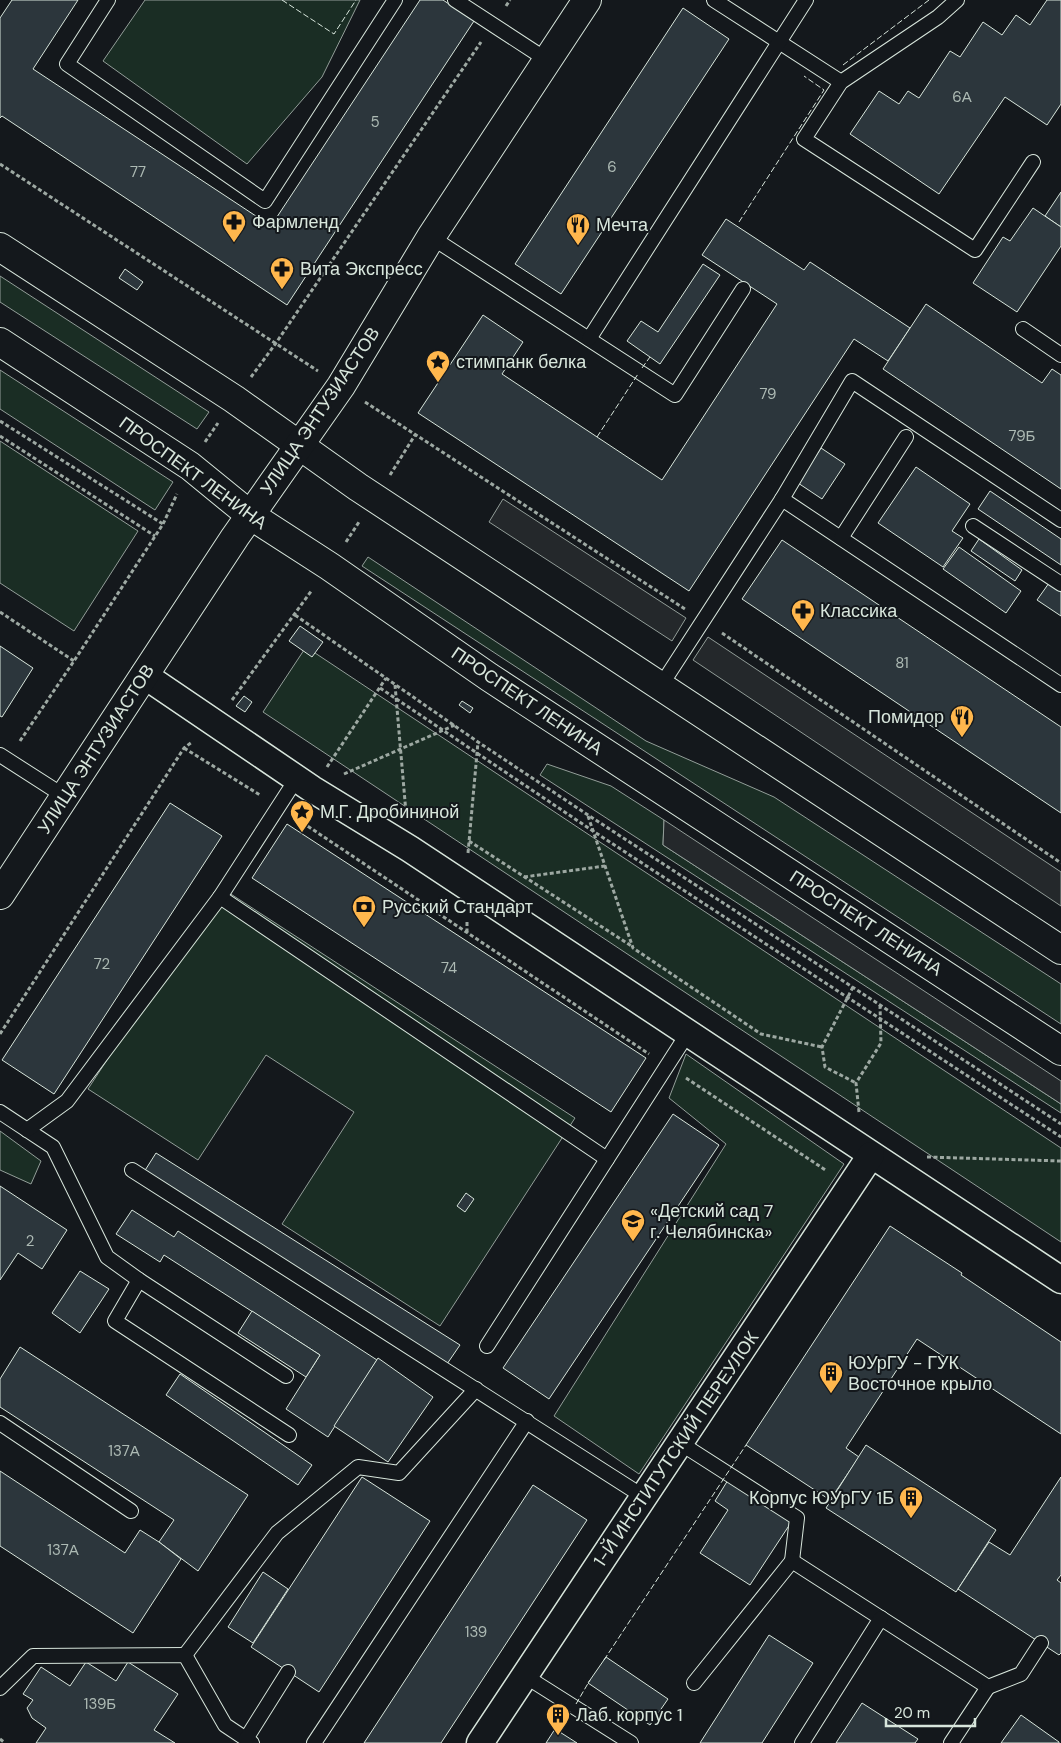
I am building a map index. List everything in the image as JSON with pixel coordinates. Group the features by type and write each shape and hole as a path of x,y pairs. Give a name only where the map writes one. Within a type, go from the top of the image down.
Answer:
{"main road":[{"name":"УЛИЦА ЭНТУЗИАСТОВ","path":"0,895 250,515 341,386 431,237 587,0"},
{"path":"0,247 234,399 375,498 660,687 1059,944"},
{"name":"ПРОСПЕКТ ЛЕНИНА","path":"0,342 190,466 250,515 329,566 489,677 1061,1051"}],"street":[{"path":"144,675 304,784 410,849 1061,1280"},
{"name":"1-Й ИНСТИТУТСКИЙ ПЕРЕУЛОК","path":"480,1743 850,1186 866,1151"}],"lane":[{"path":"108,0 67,64 265,201 395,0"},
{"path":"455,0 547,60"},
{"path":"714,0 841,82"},
{"path":"589,339 806,0"},
{"path":"957,0 938,18 841,82 804,139 975,250 1033,162"},
{"path":"431,237 675,395 743,289"},
{"path":"1023,329 1061,355"},
{"path":"660,687 782,500 852,381 1061,520"},
{"path":"840,538 906,436"},
{"path":"782,500 1061,685"},
{"path":"973,526 1061,584"},
{"path":"0,754 64,796"},
{"path":"27,1130 67,1102 220,897 278,807 304,784"},
{"path":"220,897 607,1159"},
{"path":"487,1346 688,1033"},
{"path":"0,1112 53,1147 107,1257 138,1280 286,1376"},
{"path":"132,1170 644,1496"},
{"path":"138,1280 115,1321 289,1435"},
{"path":"185,1656 276,1533 358,1467 399,1473 476,1389"},
{"path":"314,1743 527,1421"},
{"path":"0,1423 132,1511"},
{"path":"680,1443 797,1518 792,1561 694,1683"},
{"path":"792,1561 988,1686"},
{"path":"802,1743 881,1618"},
{"path":"951,1743 988,1686 1021,1674 1041,1643"},
{"path":"0,1688 33,1656 185,1656"},
{"path":"185,1656 225,1725 249,1741 288,1672"},
{"path":"525,1676 631,1743"}],"path":[{"path":"0,164 703,621 1061,863"},
{"path":"0,421 163,524"},
{"path":"0,1034 184,748 215,724 329,566 415,435"},
{"path":"0,436 155,536"},
{"path":"0,612 74,661"},
{"path":"295,615 478,742 1061,1124"},
{"path":"304,784 386,678"},
{"path":"395,684 399,750 410,849"},
{"path":"380,688 593,831 1061,1137"},
{"path":"304,784 399,750 455,725"},
{"path":"464,885 478,742"},
{"path":"184,748 278,807 850,1186"},
{"path":"588,815 634,948"},
{"path":"469,841 634,948 761,1034 822,1047"},
{"path":"524,877 605,866"},
{"path":"853,987 822,1047 825,1067 856,1083"},
{"path":"866,1151 856,1083 881,1043 880,1004"},
{"path":"921,1156 1061,1161"},
{"path":"0,1740 5,1743"}],"green space":[{"path":"145,0 360,0 322,77 247,164 103,61"},
{"path":"0,276 209,412 197,429 0,302"},
{"path":"0,370 173,482 155,510 0,409"},
{"path":"0,441 138,531 74,631 0,583"},
{"path":"368,557 646,741 774,797 1061,984 1061,1024 362,566"},
{"path":"306,647 1061,1148 1061,1242 263,712"},
{"path":"547,764 611,786 664,820 663,845 1061,1104 1061,1113 540,775"},
{"path":"220,887 575,1118 440,1326 282,1224 354,1112 266,1055 198,1160 88,1089"},
{"path":"686,1054 844,1164 639,1474 554,1416 726,1144 669,1098"},
{"path":"0,1131 41,1161 31,1184 0,1170"}],"shaded area":[{"path":"503,499 686,618 672,641 489,522"},
{"path":"708,637 1061,872 1061,906 693,660"},
{"path":"664,820 1061,1081 1061,1104 663,845"}],"building":[{"path":"12,0 78,0 33,69 271,226 420,0 443,0 474,21 287,305 2,116 0,118 0,18"},
{"path":"1047,0 1061,0 1061,104 1047,125 1005,97 939,194 850,134 879,91 899,104 908,91 919,98 950,51 960,57 983,22 1002,35 1016,15 1030,25"},
{"path":"683,8 729,39 561,294 515,264"},
{"path":"1061,192 1061,227 1045,216"},
{"path":"1033,208 1061,227 1061,246 1017,312 973,283 1003,237 1010,241"},
{"path":"726,219 804,270 810,262 910,328 888,361 854,339 689,591 418,413 483,315 523,342 502,374 662,480 777,304 702,255"},
{"path":"703,264 720,275 660,364 627,341 641,321 658,332"},
{"path":"125,269 143,282 137,290 119,278"},
{"path":"926,304 1042,383 1052,369 1061,375 1061,489 883,369"},
{"path":"821,448 845,464 822,499 798,483"},
{"path":"916,467 970,504 952,531 963,538 943,567 878,523"},
{"path":"990,491 1061,539 1061,565 978,509"},
{"path":"979,539 1022,570 1015,581 971,551"},
{"path":"782,540 1061,727 1061,813 742,599"},
{"path":"959,547 1021,591 1006,613 943,569"},
{"path":"1049,583 1061,592 1061,616 1037,600"},
{"path":"300,626 323,642 312,657 289,641"},
{"path":"0,646 33,668 2,717 0,716"},
{"path":"244,696 252,702 245,712 236,706"},
{"path":"462,701 473,708 470,713 459,705"},
{"path":"170,803 222,836 54,1094 2,1060"},
{"path":"287,824 646,1058 611,1112 252,878"},
{"path":"673,1114 719,1145 549,1399 503,1368"},
{"path":"156,1153 460,1345 447,1364 144,1172"},
{"path":"0,1186 67,1230 42,1269 18,1253 0,1280"},
{"path":"466,1193 474,1199 465,1212 457,1206"},
{"path":"132,1210 174,1237 178,1231 377,1360 328,1437 286,1409 320,1355 164,1255 160,1262 116,1234"},
{"name":"ЮУрГУ - ГУК Восточное крыло","path":"890,1226 962,1273 961,1275 1061,1342 1061,1434 917,1339 846,1448 859,1457 830,1500 746,1445"},
{"path":"80,1271 109,1289 80,1333 52,1313"},
{"path":"252,1311 320,1355 306,1377 238,1333"},
{"path":"20,1347 248,1495 198,1571 159,1542 174,1520 0,1407 0,1379"},
{"path":"378,1358 433,1397 388,1462 334,1426"},
{"path":"180,1374 312,1465 298,1485 166,1395"},
{"name":"Корпус ЮУрГУ 1Б","path":"866,1445 996,1530 956,1592 826,1508"},
{"path":"0,1471 125,1553 140,1530 181,1559 133,1633 0,1546"},
{"path":"362,1477 430,1521 319,1692 251,1647"},
{"path":"1061,1477 1061,1575 1057,1580 1061,1583 1061,1653 1059,1655 958,1589 989,1542 1010,1555"},
{"path":"728,1480 792,1521 750,1585 700,1553 728,1510 715,1501"},
{"path":"533,1485 587,1520 441,1743 364,1743"},
{"path":"263,1572 288,1589 253,1643 228,1627"},
{"path":"769,1635 813,1663 762,1743 700,1743"},
{"path":"606,1657 668,1699 650,1725 588,1683"},
{"path":"86,1662 116,1681 128,1662 178,1694 154,1730 175,1743 36,1743 46,1728 32,1718 27,1708 33,1700 23,1694 41,1667 70,1686"},
{"path":"862,1703 918,1739 915,1743 836,1743"},
{"path":"1021,1715 1059,1742 1059,1743 1001,1743"},
{"name":"Лаб. корпус 1","path":"555,1729 577,1743 546,1743"}],"fence":[{"path":"282,0 334,34 356,0"},
{"path":"843,65 929,0"},
{"path":"739,222 824,90 804,76"},
{"path":"642,368 650,357"},
{"path":"597,437 638,374"},
{"path":"604,1660 746,1445"},
{"path":"576,1704 590,1680"},
{"path":"555,1729 571,1710"}],"place":[{"name":"Фармленд","path":"234,243"},
{"name":"Мечта","path":"578,246"},
{"name":"Вита Экспресс","path":"282,290"},
{"name":"стимпанк белка","path":"438,383"},
{"name":"Классика","path":"803,632"},
{"name":"Помидор","path":"962,738"},
{"name":"М.Г. Дробининой","path":"302,833"},
{"name":"Русский Стандарт","path":"364,928"},
{"name":"«Детский сад 7 г. Челябинска»","path":"633,1242"},
{"name":"ЮУрГУ - ГУК Восточное крыло","path":"831,1394"},
{"name":"Корпус ЮУрГУ 1Б","path":"911,1519"},
{"name":"Лаб. корпус 1","path":"558,1736"}]}
